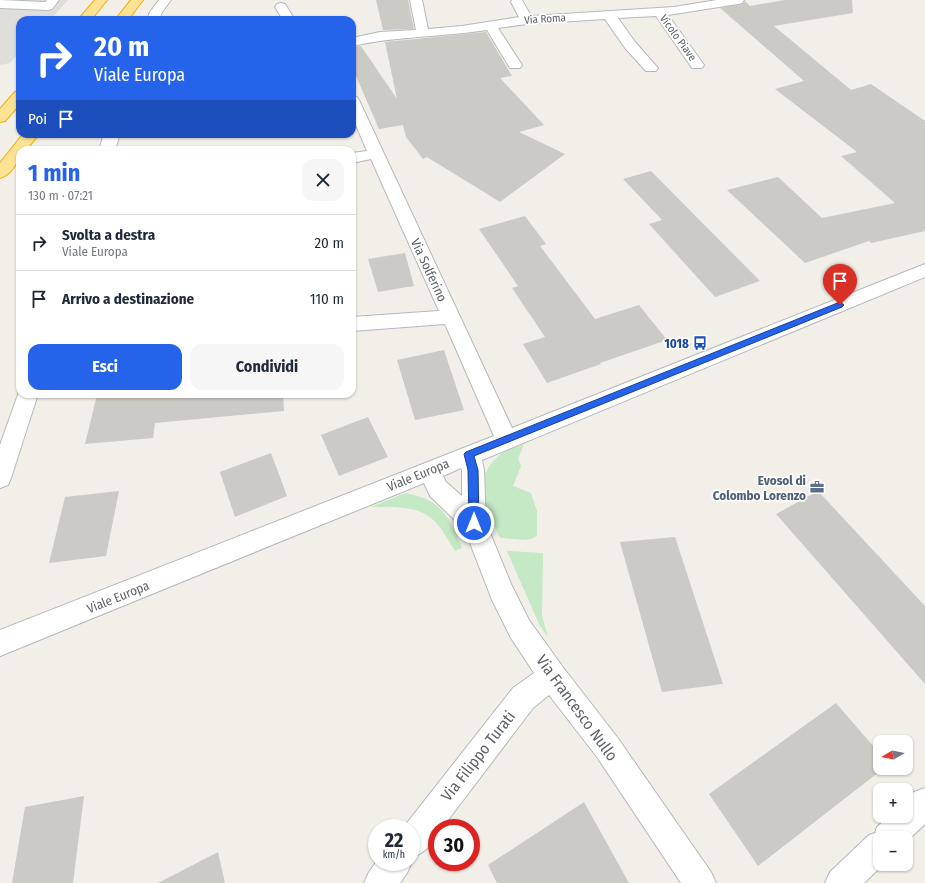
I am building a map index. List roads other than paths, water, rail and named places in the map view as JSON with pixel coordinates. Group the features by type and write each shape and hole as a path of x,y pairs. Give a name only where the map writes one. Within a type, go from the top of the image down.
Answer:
{"highway":[{"path":"87,16 101,0"},
{"path":"124,16 136,0"},
{"path":"0,118 16,99"},
{"path":"21,146 27,138"},
{"path":"0,173 16,152"}],"street":[{"path":"0,4 48,6 53,0"},
{"path":"154,16 165,0"},
{"path":"416,0 423,33"},
{"name":"Via Roma","path":"356,41 380,36 423,33 526,20 610,15 657,6 674,10 738,0"},
{"path":"517,2 526,20"},
{"name":"Vicolo Piave","path":"657,6 697,65"},
{"path":"281,7 287,16"},
{"path":"610,15 630,45 651,68"},
{"path":"490,25 515,65"},
{"name":"Via Solferino","path":"356,109 507,440"},
{"path":"356,157 376,154"},
{"name":"Viale Europa","path":"0,643 507,440 925,270"},
{"path":"356,324 451,316"},
{"path":"0,478 27,398"},
{"name":"Via Francesco Nullo","path":"469,454 473,470 474,523 501,591 520,630 552,676 606,747 700,883"},
{"name":"Via Francesco Nullo","path":"430,471 438,489 474,523"},
{"name":"Via Filippo Turati","path":"420,830 523,698 552,676"},
{"path":"895,831 925,803"},
{"path":"841,883 873,853"},
{"path":"380,883 389,871"}],"place":[{"name":"1018","path":"700,343"},
{"name":"Evosol di Colombo Lorenzo","path":"817,487"}]}
